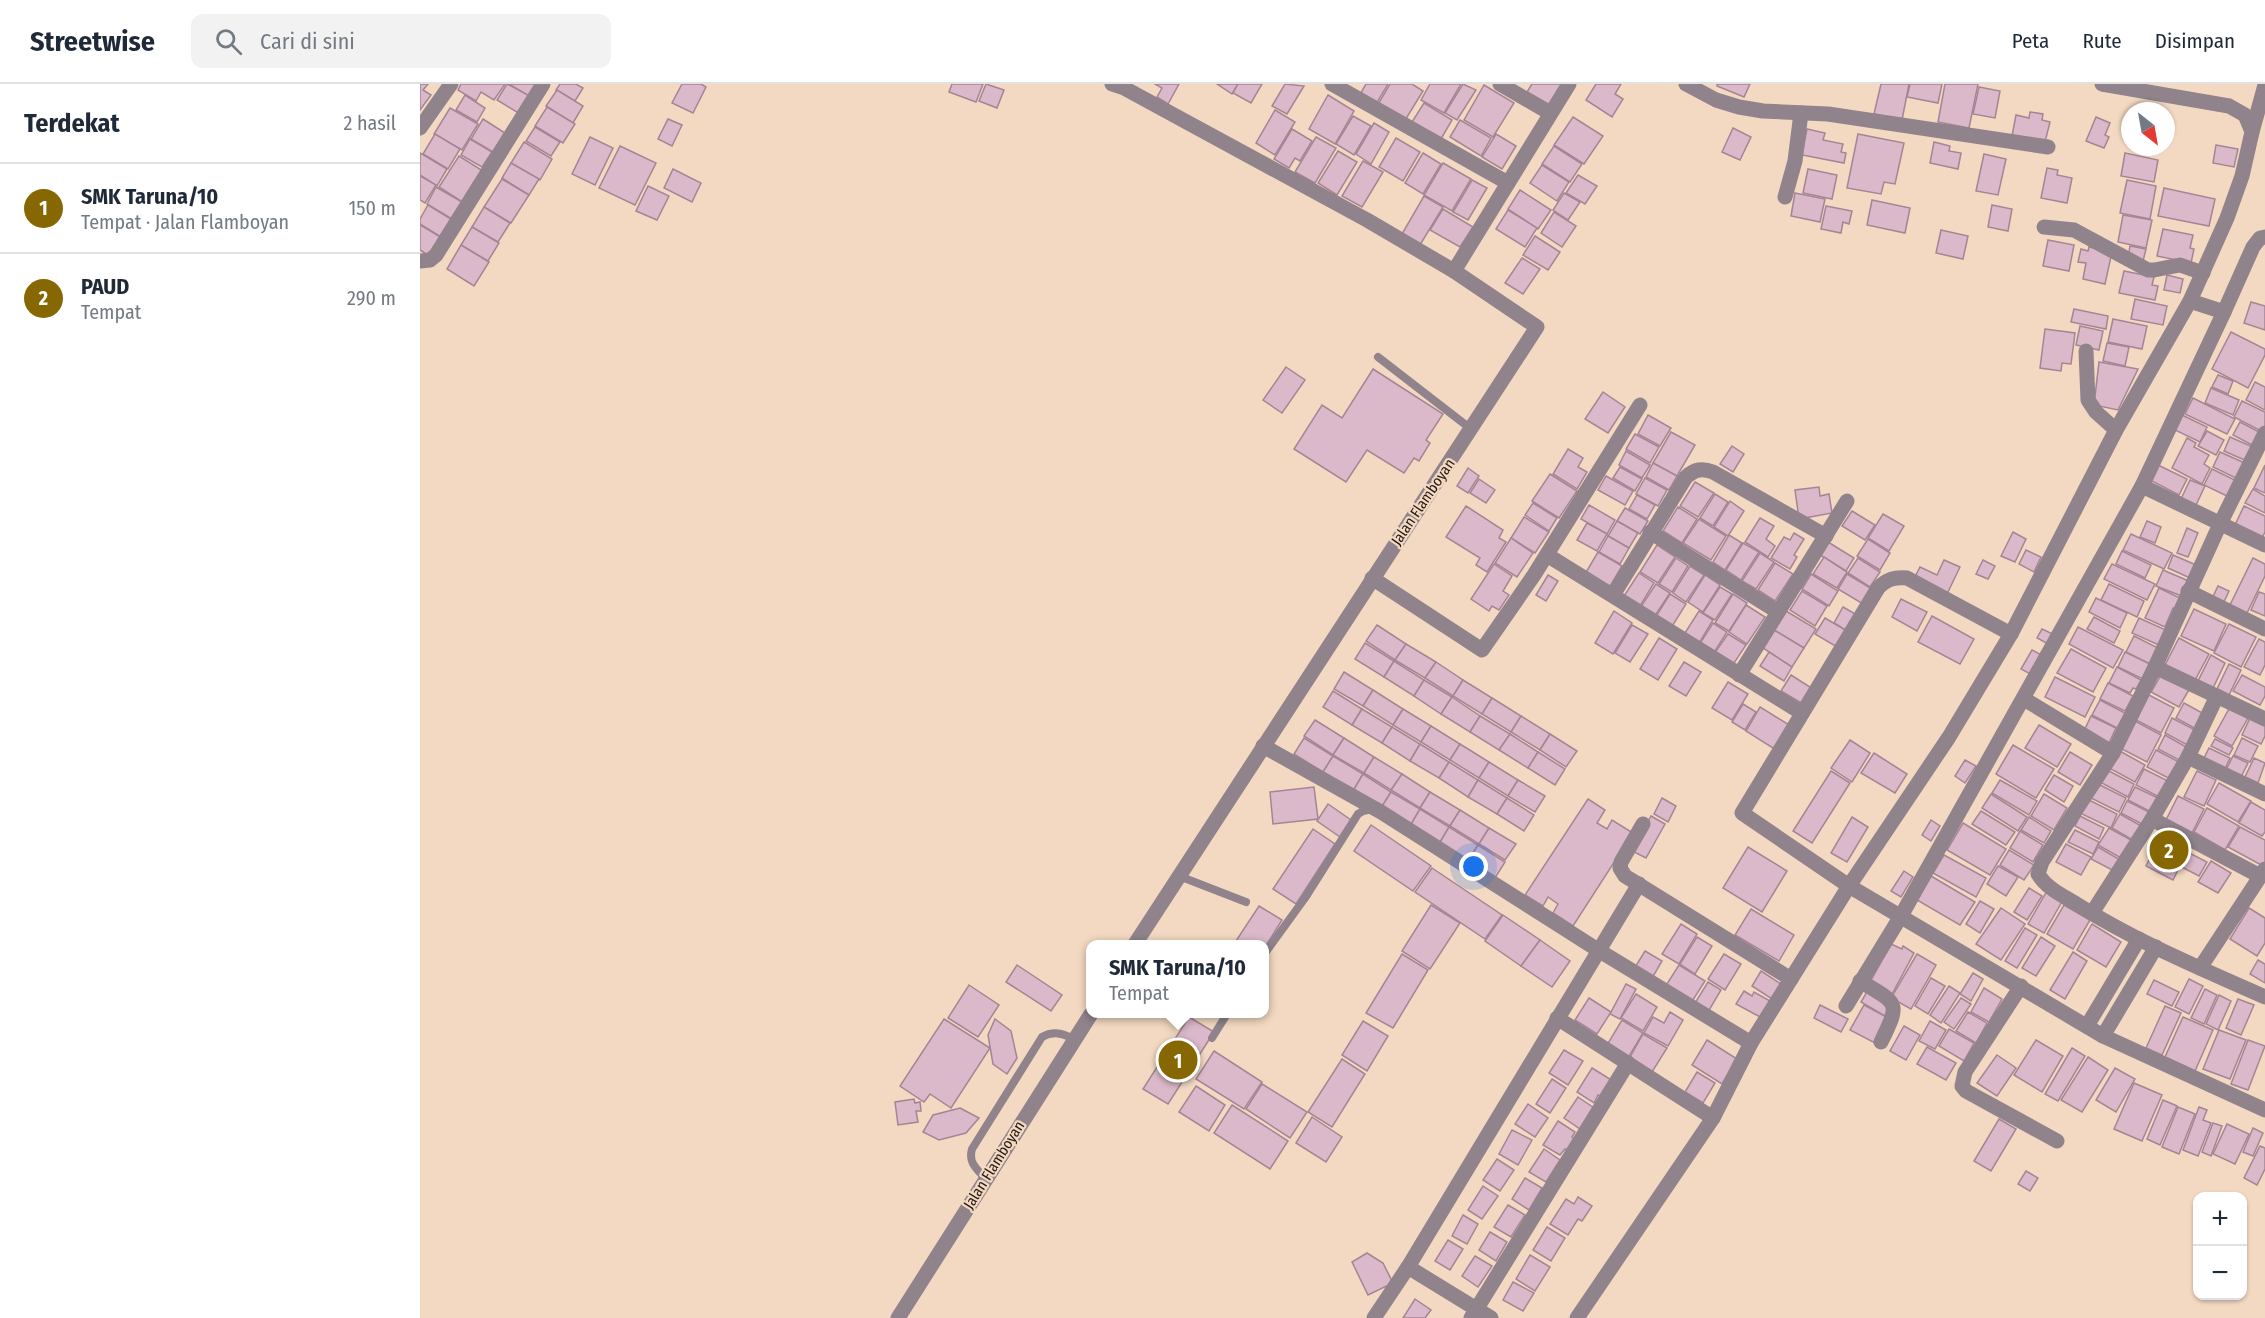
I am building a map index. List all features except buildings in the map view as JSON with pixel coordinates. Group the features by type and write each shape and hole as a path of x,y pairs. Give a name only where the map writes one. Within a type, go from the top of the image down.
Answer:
{"street":[{"path":"420,128 451,84"},
{"path":"420,261 430,260 436,255 543,84"},
{"path":"1332,84 1508,183"},
{"path":"1500,84 1550,113"},
{"path":"1121,85 1367,220 1454,271 1569,84"},
{"path":"1686,84 1716,100 1739,107 1828,114 2048,147"},
{"path":"2110,85 2229,106 2245,115 2252,132"},
{"path":"1577,1318 1713,1118 1751,1043 1849,886 1948,737 2011,634 2116,430 2193,303 2242,176 2265,85"},
{"path":"1785,197 1795,161 1801,113"},
{"path":"2044,227 2074,231 2148,270 2180,265 2203,273"},
{"path":"1846,1006 1901,916 2142,486 2220,312 2253,247 2260,238 2265,237"},
{"name":"Jalan Flamboyan","path":"1138,940 1537,327 1454,271"},
{"path":"2193,303 2220,312"},
{"path":"2086,351 2088,400 2096,412 2116,430"},
{"path":"1372,578 1482,650 1547,555 1640,405"},
{"path":"2265,433 2113,753 2042,862 2038,874 2045,883 2091,913 2139,939 2265,997"},
{"path":"1613,595 1686,477 1704,468 1826,536"},
{"path":"2142,486 2265,545"},
{"path":"1739,675 1847,501"},
{"path":"1650,532 1778,612"},
{"path":"1547,555 1802,713"},
{"path":"2011,634 1907,578 1890,579 1878,588 1742,813 1849,886 2103,1036 2265,1110"},
{"path":"2188,591 2265,629"},
{"path":"2156,666 2265,718"},
{"path":"2091,913 2152,819 2188,757 2217,696"},
{"path":"2024,699 2113,753"},
{"path":"1263,746 1381,812 1598,950 1751,1043"},
{"path":"2188,757 2265,794"},
{"path":"2152,819 2263,873 2200,968"},
{"path":"1643,824 1621,862 1620,868 1625,876 1791,979"},
{"path":"1374,1318 1408,1267 1639,884"},
{"path":"2087,1026 2139,939"},
{"path":"2103,1036 2156,947"},
{"path":"1860,981 1886,996 1894,1008 1893,1016 1881,1042"},
{"path":"2021,986 1965,1072 1962,1086 1966,1091 2057,1141"},
{"name":"Jalan Flamboyan","path":"898,1318 1088,1018"},
{"path":"1557,1018 1713,1118"},
{"path":"1474,1314 1628,1063"},
{"path":"1408,1267 1474,1314 1491,1318"}],"lane":[{"path":"1378,357 1471,429"},
{"path":"1269,948 1305,898 1358,814 1369,808 1381,812"},
{"path":"1179,876 1246,902"},
{"path":"1212,1038 1224,1018"},
{"path":"986,1178 974,1166 970,1156 972,1149 1042,1037 1050,1033 1058,1033 1075,1039"}],"place":[{"name":"PAUD","path":"2169,850"},
{"name":"SMK Taruna/10","path":"1178,1060"}]}
